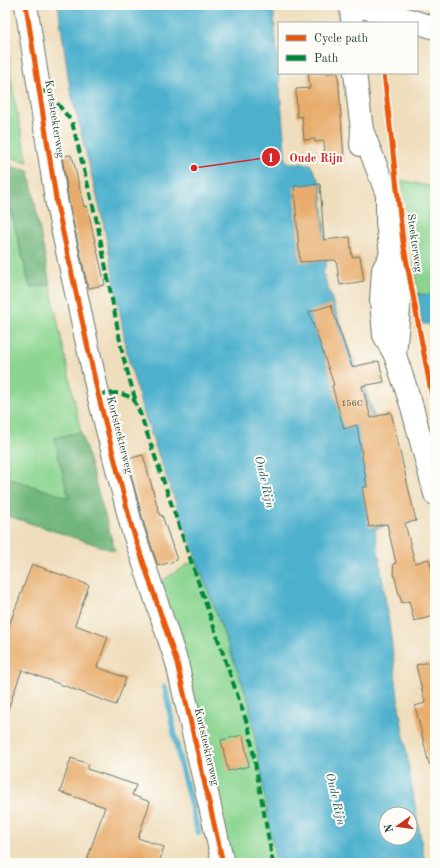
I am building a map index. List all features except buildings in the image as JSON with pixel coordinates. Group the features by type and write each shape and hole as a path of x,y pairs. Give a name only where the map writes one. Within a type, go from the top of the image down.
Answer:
{"street":[{"name":"Kortsteekterweg","path":"26,5 57,205 98,394 132,528 177,663 223,863"},
{"path":"351,11 377,10 416,22"},
{"path":"418,23 435,28"},
{"name":"Steekterweg","path":"355,74 362,130 360,164 373,203 387,222 391,255 398,272 400,296 395,355 412,407 435,494"}],"green space":[{"path":"5,45 9,47 9,61 13,90 28,162 5,156"},
{"path":"5,165 29,171 50,285 30,287 9,205 5,204"},
{"path":"402,180 435,188 435,295 418,294"},
{"path":"5,204 9,205 30,287 50,285 81,432 54,438 69,498 5,477"},
{"path":"81,432 115,551 5,515 5,477 69,498 54,438"},
{"path":"196,559 249,702 276,863 227,863 152,587"}],"water":[{"path":"58,5 273,5 286,162 310,164 321,184 327,261 323,273 351,356 362,378 375,420 393,523 375,529 391,637 399,706 415,806 378,806 378,846 418,846 418,823 425,863 276,863 249,702 168,482 142,408 128,358 103,221 70,89"},
{"path":"418,294 435,295 435,324 422,324"}],"waterway":[{"path":"5,39 9,40"},
{"path":"165,687 180,762 198,832"}],"marked path":[{"path":"39,89 50,94 72,122 97,222 123,356 136,402"},
{"path":"98,394 119,393 133,398 140,413 249,729 273,863"}],"cycle path":[{"path":"26,5 57,205 98,394 132,528 177,663 223,863"},
{"path":"384,74 403,242 435,413"}],"place":[{"name":"Oude Rijn","path":"194,168"}]}
